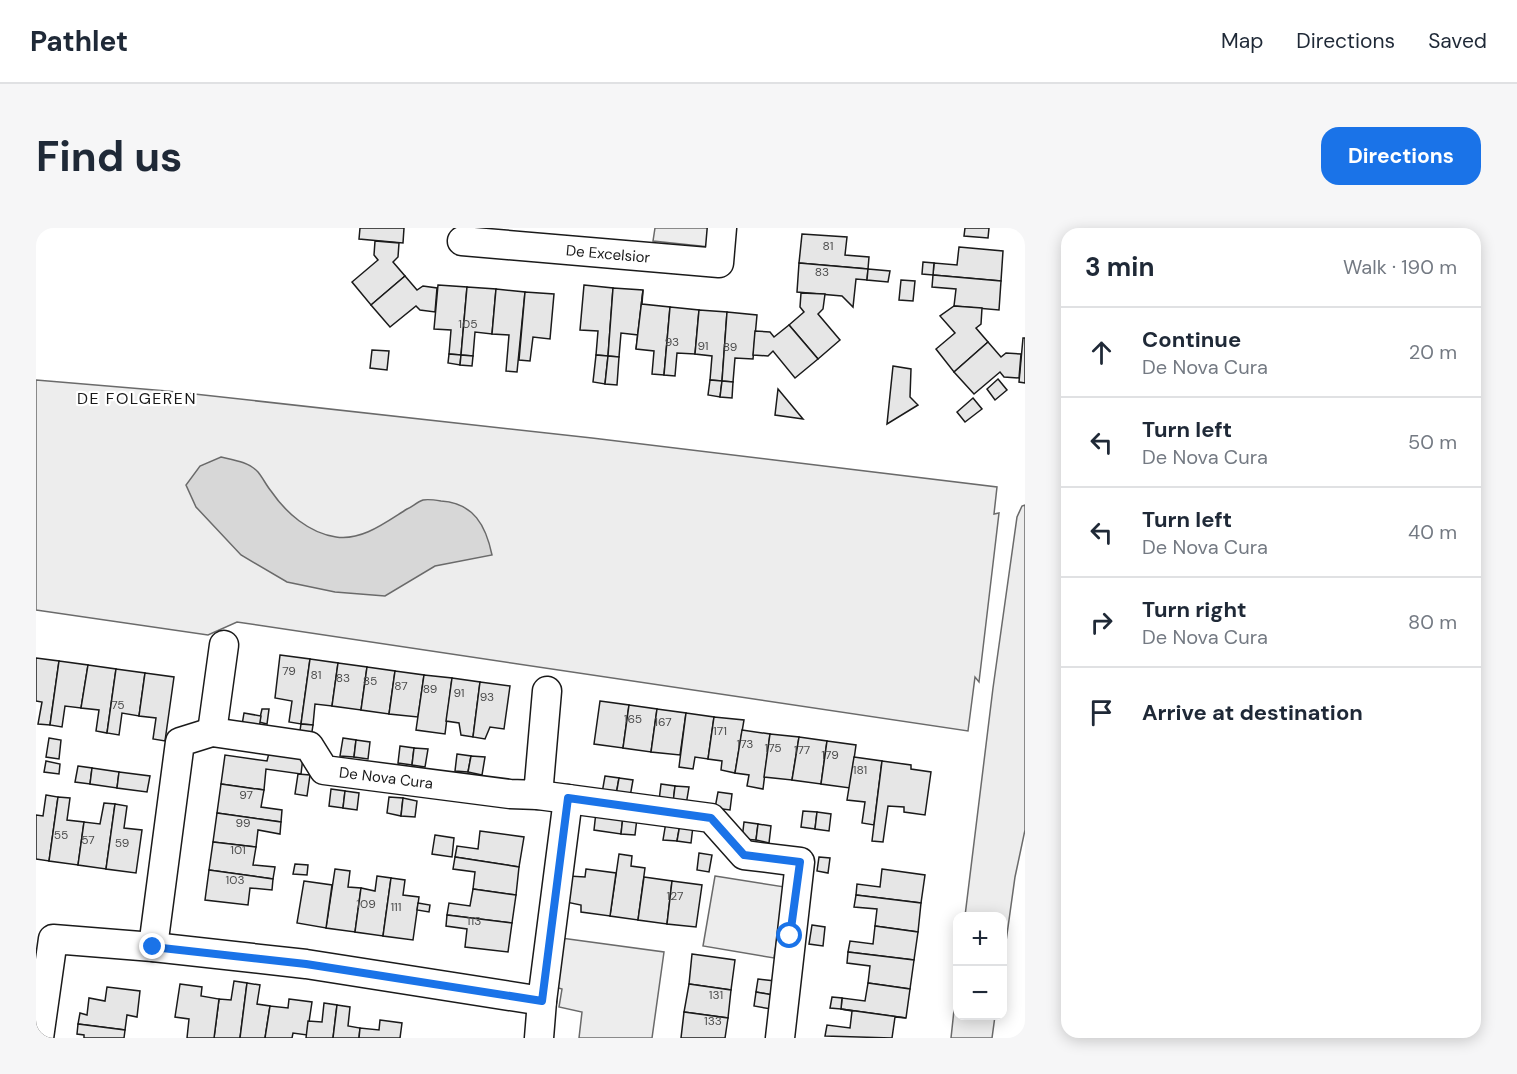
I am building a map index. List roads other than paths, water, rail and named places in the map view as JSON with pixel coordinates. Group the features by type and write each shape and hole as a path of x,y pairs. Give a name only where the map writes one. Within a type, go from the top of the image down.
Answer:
{"street":[{"name":"De Excelsior","path":"462,241 719,263 722,228"},
{"path":"212,732 224,645"},
{"path":"538,795 547,691"},
{"name":"De Nova Cura","path":"153,947 180,742 212,732 309,746 324,770 510,794 568,798 711,818 744,855 800,862 780,1038"},
{"path":"539,1038 568,798"},
{"path":"39,1038 53,939 153,947 306,964 542,1001"}],"district":[{"name":"DE FOLGEREN","path":"137,398"}]}
